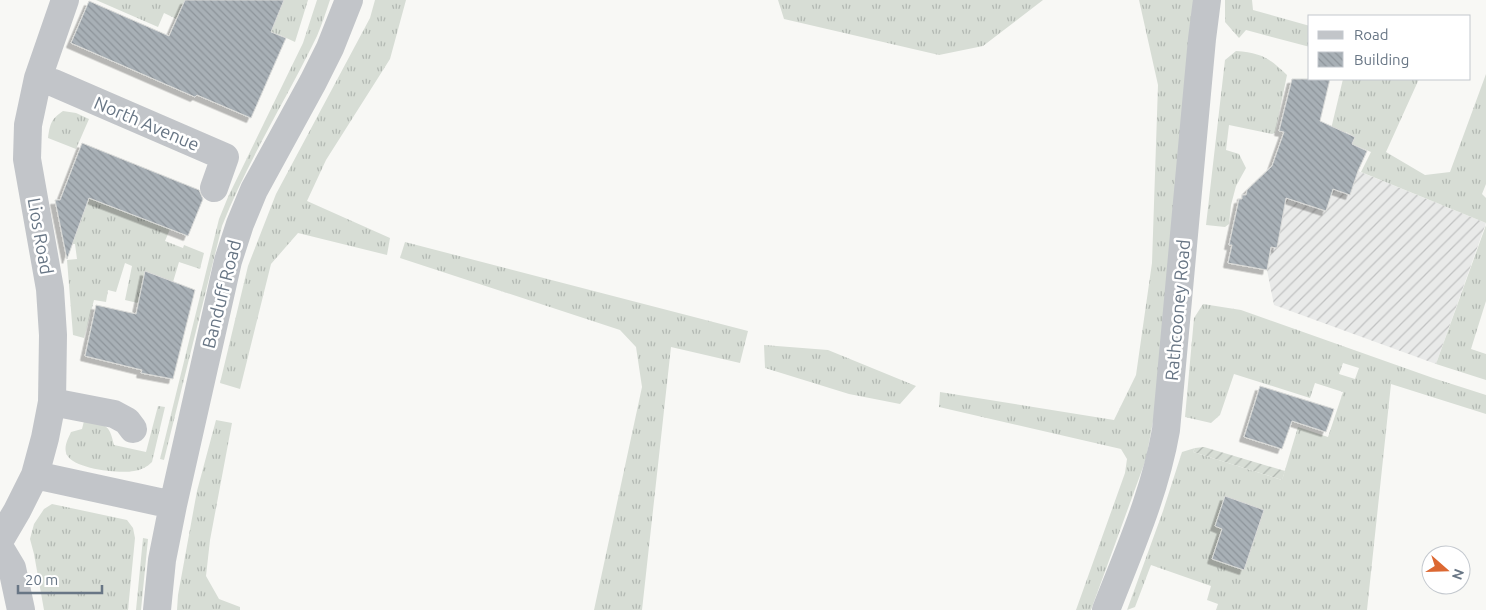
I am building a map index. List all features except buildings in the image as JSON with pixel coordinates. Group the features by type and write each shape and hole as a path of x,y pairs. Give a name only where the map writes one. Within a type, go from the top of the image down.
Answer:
{"street":[{"name":"Lios Road","path":"0,540 35,475 52,402 53,335 50,289 27,159 28,125 38,78 65,0"},
{"name":"Banduff Road","path":"157,610 162,560 173,505 228,260 254,190 330,48 349,0"},
{"name":"Rathcooney Road","path":"1106,610 1155,482 1166,430 1207,0"},
{"name":"North Avenue","path":"38,78 54,83 224,156 214,188"},
{"path":"52,402 114,414 127,421 133,429"},
{"path":"35,475 173,505"},
{"path":"0,548 12,568 21,610"}],"shaded area":[{"path":"1289,148 1358,171 1486,223 1436,364 1274,305 1267,270 1271,247 1277,247 1286,198 1283,168 1272,166"}],"green space":[{"path":"96,0 185,0 183,5 192,9 204,32 164,13 158,27"},
{"path":"220,0 277,0 283,2 284,0 308,0 295,42 280,35 273,51"},
{"path":"317,0 330,0 317,36 243,177 222,226 164,460 160,459 219,219 303,43"},
{"path":"375,0 406,0 390,59 326,160 307,201 390,238 387,255 298,233 271,264 240,389 220,383 248,266 276,194 370,18"},
{"path":"778,0 1043,0 983,46 939,55 784,19"},
{"path":"1139,0 1196,0 1157,400 1146,459 1091,610 1076,610 1125,473 1127,459 1121,449 939,407 940,392 1114,420 1136,375 1152,263 1158,85"},
{"path":"1225,0 1252,0 1253,10 1308,25 1308,46 1246,30 1239,38 1225,22"},
{"path":"1236,51 1265,57 1287,75 1275,133 1229,125 1226,150 1239,154 1246,168 1236,186 1229,224 1225,227 1206,225 1225,60"},
{"path":"1486,74 1486,184 1482,194 1486,198 1486,223 1361,172 1371,152 1352,144 1355,137 1346,132 1342,141 1331,129 1343,80 1419,80 1386,152 1425,175 1450,172"},
{"path":"63,111 76,113 89,119 76,149 48,138 52,122"},
{"path":"89,198 170,229 165,241 183,248 184,245 204,253 200,269 179,262 173,282 178,284 145,271 143,280 151,283 146,305 125,300 132,266 125,263 116,292 108,290 106,302 94,300 84,338 73,335 67,260 77,259 75,244 72,244"},
{"path":"1486,225 1486,301 1471,349 1486,354 1486,380 1436,364"},
{"path":"405,242 748,331 740,363 671,347 642,610 594,610 642,387 636,347 620,330 400,258"},
{"path":"1203,304 1241,310 1486,395 1486,414 1391,384 1367,610 1216,610 1218,604 1207,600 1211,586 1151,565 1135,607 1127,610 1182,452 1195,448 1193,452 1282,480 1298,427 1328,437 1343,392 1315,383 1310,398 1234,374 1220,415 1211,423 1185,417 1194,318","holes":["1343,363 1359,368 1355,379 1339,374"]},
{"path":"764,345 828,350 916,386 900,404 849,394 765,368"},
{"path":"158,406 165,407 152,462 144,468 127,472 108,471 78,464 67,455 67,440 71,432 82,429 84,421 105,426 110,433 114,445 146,452"},
{"path":"216,420 232,423 210,540 206,576 219,599 240,607 240,610 177,610 197,491"},
{"path":"1204,447 1285,471 1282,480 1193,452 1195,448"},
{"path":"52,504 127,520 133,528 135,538 128,610 44,610 30,539 34,524 44,509"},
{"path":"143,538 148,539 141,610 136,610"}]}
